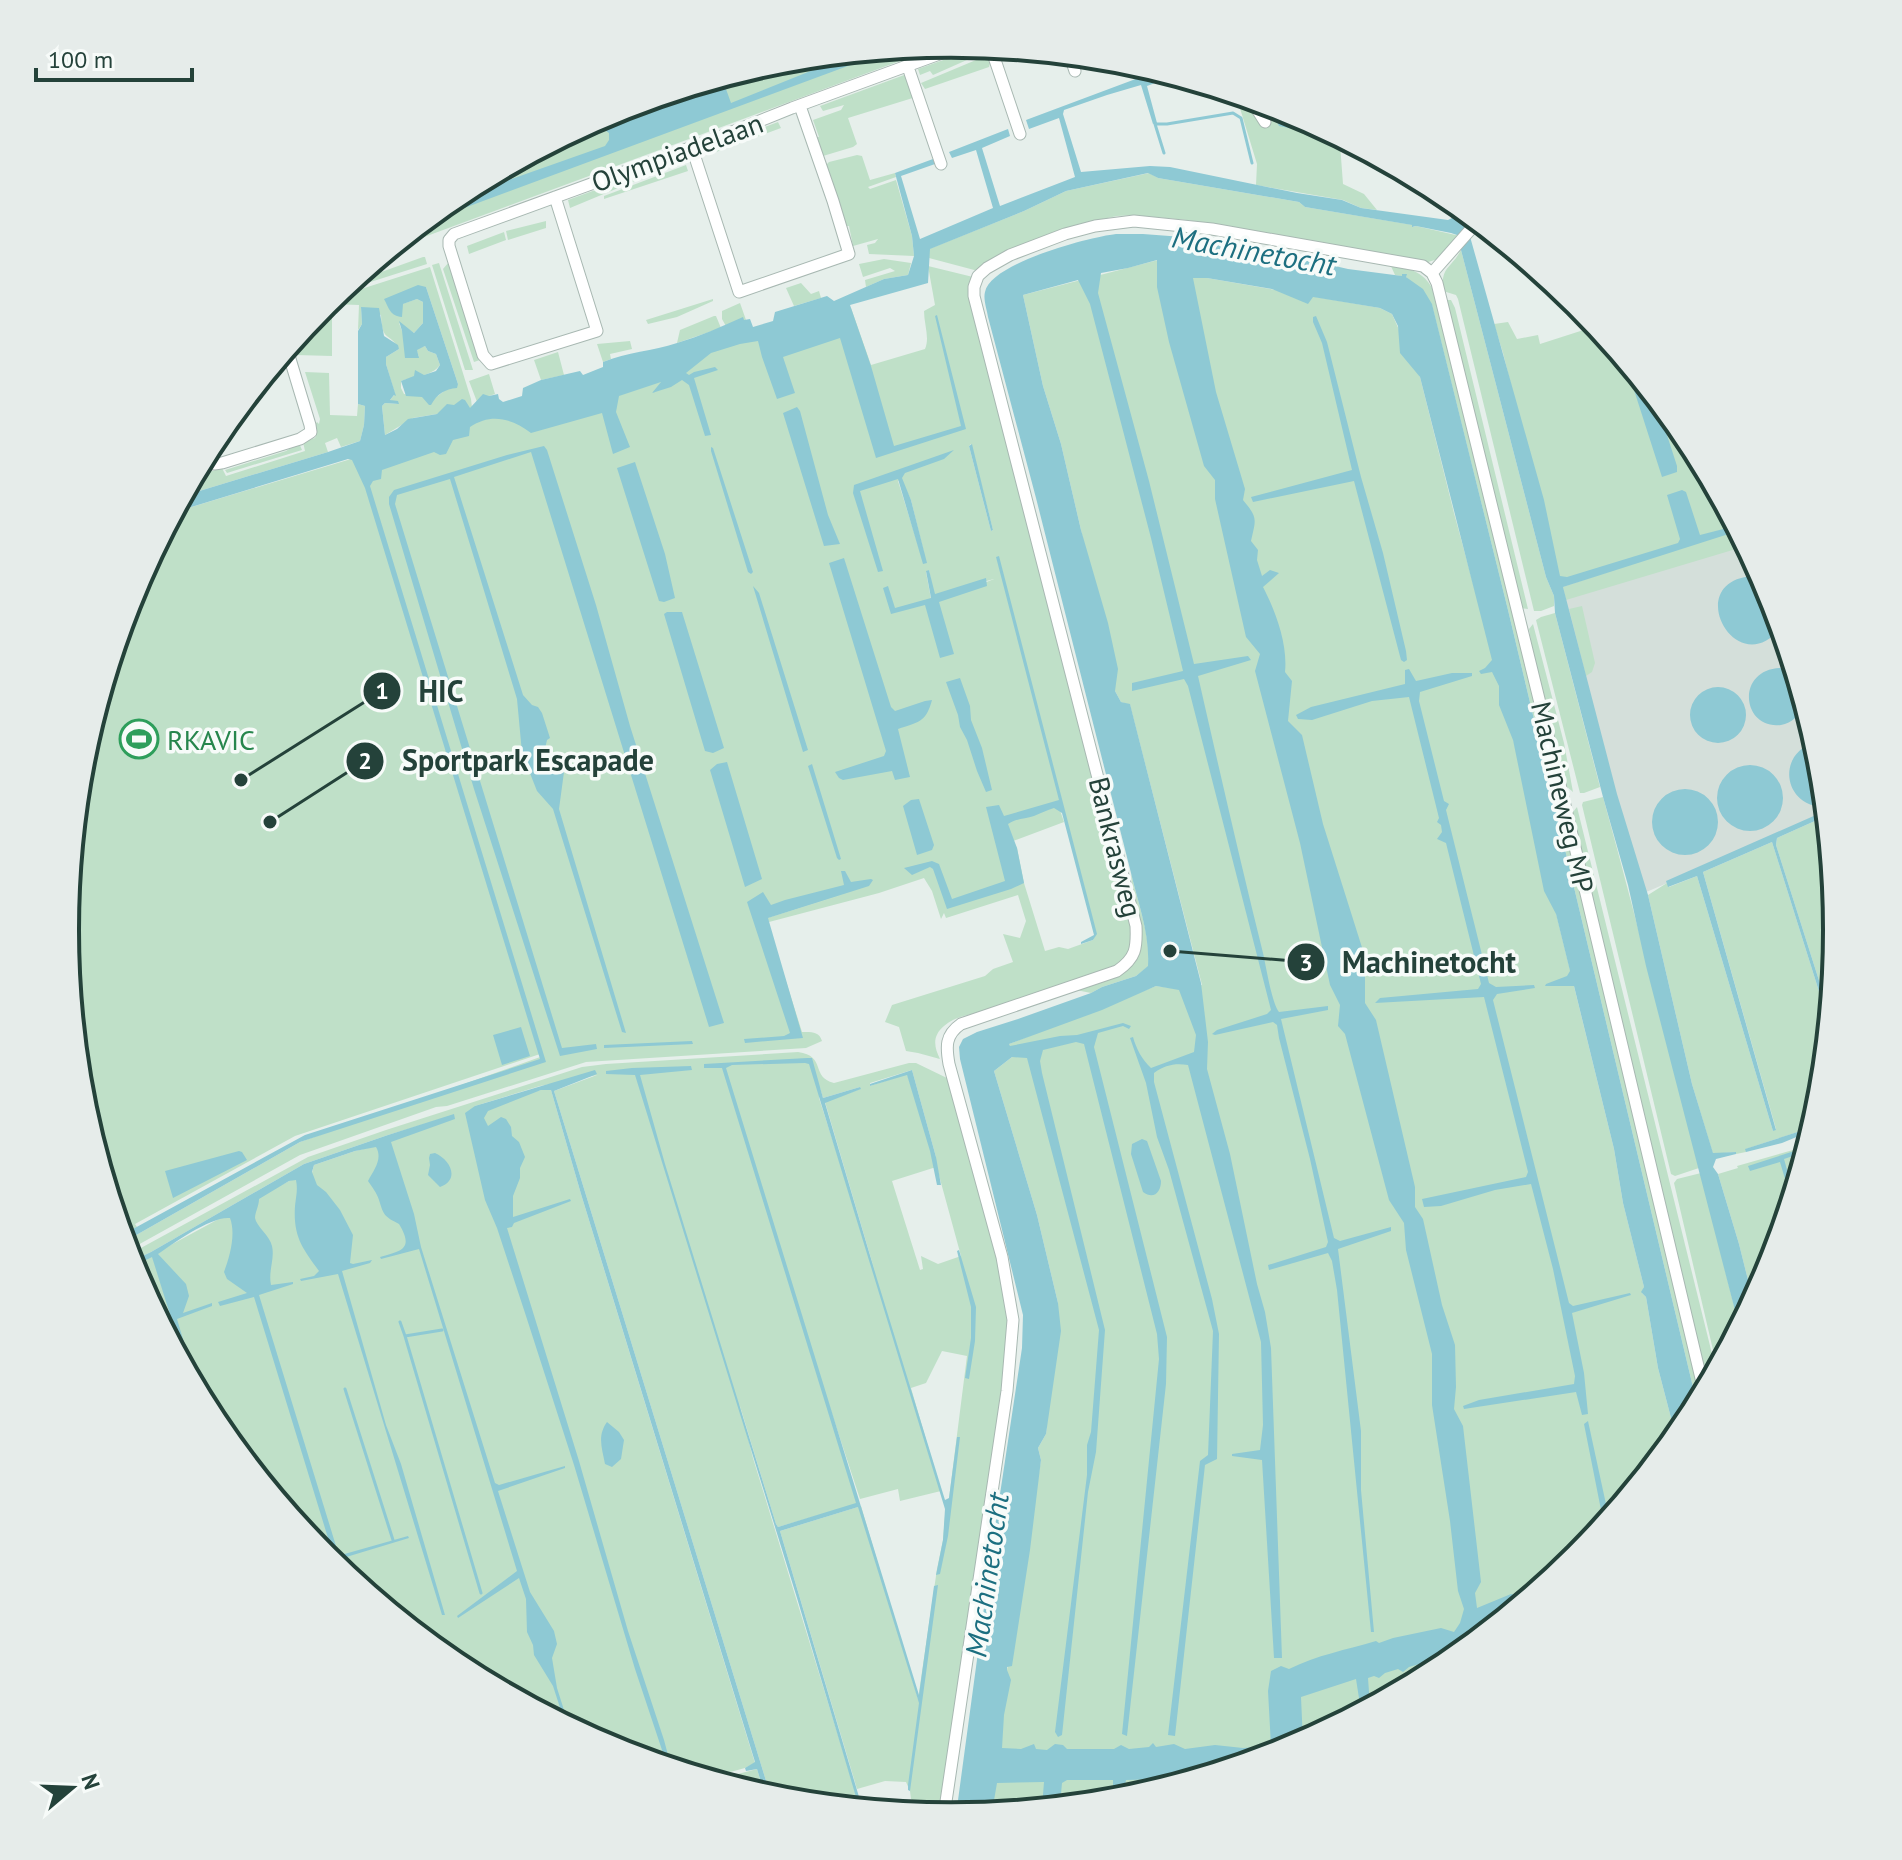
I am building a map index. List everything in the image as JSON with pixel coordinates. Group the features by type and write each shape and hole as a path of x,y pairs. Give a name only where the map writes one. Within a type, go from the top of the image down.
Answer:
{"street":[{"name":"Olympiadelaan","path":"555,197 597,331 491,364 483,355 452,256 449,240 454,234 929,59"},
{"path":"995,60 1020,134"},
{"path":"908,67 941,164"},
{"path":"1074,67 1075,71"},
{"path":"692,148 739,292 849,254 800,106"},
{"path":"1260,115 1265,122"},
{"name":"Bankrasweg","path":"946,1802 1007,1391 1013,1320 1002,1257 949,1064 947,1039 961,1024 1117,971 1130,962 1137,940 1136,926 974,287 978,276 1010,255 1095,226 1134,221 1212,229 1423,266 1432,273"},
{"path":"1432,273 1469,229"},
{"name":"Machineweg MP","path":"1432,273 1524,635 1700,1375"},
{"path":"214,465 300,439 311,432 290,361"}],"shaded area":[{"path":"1728,534 1757,596 1777,650 1793,704 1816,819 1637,896 1561,584"}],"green space":[{"path":"949,58 970,59 933,75 930,71 920,75 918,69"},
{"path":"979,59 989,59 989,67 925,89 921,83"},
{"path":"903,60 419,239 515,175 565,148 671,104 781,75 837,65"},
{"path":"907,74 916,97 848,118 857,144 823,156 813,120 841,110 844,105 823,111 820,106"},
{"path":"1240,107 1340,150 1343,184 1364,194 1377,210 1361,208 1343,200 1256,185 1257,164"},
{"path":"778,122 781,128 708,155 709,148"},
{"path":"862,156 870,180 895,173 896,177 868,187 870,189 896,180 912,236 914,256 869,254 867,245 878,239 853,246 849,226 844,226 825,166 829,162"},
{"path":"669,163 671,166 570,208 568,200"},
{"path":"686,165 688,171 604,199 604,196"},
{"path":"1149,173 1158,178 1299,202 1305,207 1460,236 1441,258 1425,263 1187,220 1133,215 1079,224 1021,245 978,271 929,258 929,249 1066,191"},
{"path":"546,221 546,228 508,240 506,231"},
{"path":"504,232 506,240 469,254 467,246"},
{"path":"1461,250 1546,577 1554,596 1554,606 1541,611 1534,611 1458,299 1456,295 1443,291 1445,272"},
{"path":"423,257 427,264 366,283 376,274"},
{"path":"884,259 911,263 908,275 884,279 866,287 865,280 895,271 890,268 863,277 859,264"},
{"path":"1158,260 1192,278 1380,308 1392,314 1420,377 1494,661 1614,1149 1623,1203 1644,1287 1642,1293 1646,1297 1658,1368 1672,1420 1643,1461 1568,1547 1482,1622 1387,1685 1285,1736 1177,1772 1065,1795 992,1801 1007,1670 1041,1460 1038,1448 1046,1434 1058,1303 1037,1215 994,1071 1012,1057 1009,1044 1156,986 1179,989 1202,985 1130,705 1121,702 1115,691 1081,530 1023,295"},
{"path":"449,262 480,360 474,362 443,269"},
{"path":"439,263 473,370 465,370 432,265"},
{"path":"1390,264 1420,274 1432,288 1583,895 1698,1379 1693,1387 1432,305 1406,277 1395,275"},
{"path":"928,266 973,277 1134,938 1125,960 1110,971 1011,1005 949,1022 936,1038 935,1046 940,1059 906,1051 899,1027 885,1022 892,1005 985,976 993,969 1013,962 1003,934 1020,938 1026,921 1018,895 946,918 944,913 941,919 932,891 924,878 769,922 767,918 851,892 766,918 802,1032 817,1034 822,1041 806,1048 586,1062 436,1107 300,1155 138,1245 135,1236 300,1142 543,1056 540,1054 295,1136 135,1224 137,1227 132,1230 109,1156 86,1044 79,930 81,873 86,816 109,704 145,596 188,508 851,308 871,365 925,349 924,311 935,305","holes":["971,444 993,530 991,531 969,446","901,479 911,500 924,553 923,561 898,481","929,570 934,595 994,579 931,599 926,572","1059,791 1096,934 1093,940 1068,949 1059,947 1045,951 1013,841 1064,822"]},
{"path":"430,267 472,408 413,418 385,435 382,406 385,403 398,404 390,400 395,394 386,357 399,349 384,333 381,315 361,307 362,324 358,330 359,305 343,304 359,290","holes":["426,287 458,384 435,398 404,394 401,388 401,381 427,374 440,365 436,354 425,346 416,349 419,357 399,323 414,333 423,323 423,302 417,299 402,304"]},
{"path":"801,283 811,294 819,291 821,298 794,306 786,288"},
{"path":"713,299 677,317 648,324 646,320"},
{"path":"1444,300 1451,300 1455,308 1528,609 1520,608"},
{"path":"740,303 746,320 727,328 722,311"},
{"path":"332,315 332,356 296,354"},
{"path":"714,316 721,328 677,343 680,330"},
{"path":"1508,322 1517,339 1538,335 1540,344 1584,330 1643,399 1676,446 1735,549 1566,600 1563,587 1670,551 1561,584 1494,324"},
{"path":"630,341 632,349 610,354 611,359 603,362 597,344"},
{"path":"558,352 564,375 541,380 534,360"},
{"path":"305,372 329,373 330,415 357,416 358,404 365,406 360,441 341,447 337,438 325,443 328,452 198,492 210,472 222,468 226,476 305,451 303,442 315,438 315,425 317,422 319,424"},
{"path":"489,374 495,394 479,407 469,381"},
{"path":"299,443 302,450 227,473 225,470 286,451"},
{"path":"1582,606 1595,663 1592,672 1586,676 1569,609"},
{"path":"1555,613 1600,787 1584,793 1580,793 1536,620"},
{"path":"1533,624 1564,743 1573,792 1565,785 1535,665 1529,629"},
{"path":"1603,797 1699,1168 1675,1176 1671,1174 1582,805 1583,802"},
{"path":"1577,807 1712,1354 1704,1369 1572,817"},
{"path":"1816,820 1823,930 1821,987 1776,845 1777,838"},
{"path":"1772,842 1820,995 1816,1044 1799,1132 1736,1154 1713,1154 1692,1084 1648,895 1667,883 1669,887 1697,876 1773,1131 1776,1129 1703,872"},
{"path":"1131,873 1146,930 1149,966 1136,976 1091,993 1076,990 1137,959 1141,945"},
{"path":"798,1052 812,1058 822,1076 834,1083 909,1063 916,1063 949,1079 1008,1306 1008,1348 942,1802 914,1801 906,1782 885,1781 857,1789 780,1531 861,1506 918,1699 967,1356 942,1351 926,1383 911,1388 941,1491 900,1501 898,1489 860,1499 813,1356 857,1504 778,1527 739,1403 857,1797 766,1782 554,1091 597,1075 540,1086 475,1106 551,1090 755,1763 728,1773 617,1736 515,1685 420,1622 334,1547 295,1505 226,1414 169,1316 143,1260 289,1181 312,1173 314,1165 376,1146 454,1115 304,1164 151,1252 142,1256 139,1249 308,1157 582,1067","holes":["912,1070 936,1162 907,1074 870,1086 870,1083","860,1087 825,1102 875,1272 819,1098 820,1088 823,1098","937,1168 961,1256 938,1264 921,1256 923,1269 920,1270 892,1181"]},
{"path":"1794,1150 1777,1210 1749,1282 1718,1174"},
{"path":"1701,1173 1735,1311 1714,1352 1674,1183 1677,1179"},
{"path":"757,1769 760,1780 736,1775"}],"water":[{"path":"855,63 461,209 506,181 605,146 609,133 604,130 617,124 726,88 731,103 816,69"},
{"path":"1137,79 1155,83 1147,86 1157,123 1153,124 1141,85 1064,110 1081,172 1170,167 1342,200 1361,208 1448,220 1452,217 1468,228 1544,500 1560,576 1567,577 1678,543 1680,539 1667,495 1682,490 1686,492 1700,535 1725,529 1728,534 1563,587 1617,794 1648,895 1692,1084 1713,1153 1736,1152 1716,1159 1713,1167 1718,1174 1749,1282 1735,1311 1628,885 1555,613 1554,596 1546,577 1461,250 1460,236 1305,207 1299,202 1158,178 1148,173 1066,191 930,249 928,283 850,305 894,446 961,426 937,315 966,429 876,458 840,338 783,357 795,393 777,399 758,341 711,353 686,373 689,375 715,367 718,370 694,378 711,435 705,436 689,385 682,380 652,393 661,382 619,396 616,412 630,447 613,454 602,413 531,433 508,421 493,419 470,427 469,436 453,440 446,454 434,452 382,470 381,479 373,481 370,486 546,1062 300,1142 135,1236 132,1229 305,1135 540,1059 365,488 352,460 189,508 198,492 360,441 365,406 358,404 361,307 379,308 384,336 399,349 386,357 396,396 390,400 399,404 385,403 382,406 385,435 408,419 437,414 447,404 454,405 462,399 470,408 483,394 498,394 503,402 522,396 523,388 541,380 580,371 583,375 603,367 603,362 677,343 743,317 744,320 750,319 753,327 773,321 775,312 827,296 834,301 884,279 908,275 914,256 912,236 895,173 933,159 935,164 901,176 920,239 993,208 976,150 952,158 949,152 1008,129 1010,136 982,148 1000,206 1075,177 1059,118 1029,129 1026,120"},
{"path":"1277,121 1295,129 1294,129 1279,126"},
{"path":"1116,234 1222,240 1348,269 1402,276 1407,274 1406,277 1423,289 1432,304 1693,1387 1672,1420 1658,1368 1646,1297 1641,1292 1644,1287 1623,1203 1614,1149 1574,986 1545,986 1567,976 1570,971 1556,914 1544,891 1513,740 1499,705 1499,686 1492,672 1481,674 1479,671 1492,660 1420,377 1400,353 1398,326 1392,314 1380,308 1313,297 1308,304 1272,289 1193,278 1216,392 1245,489 1243,500 1254,519 1251,541 1258,550 1257,560 1262,576 1270,570 1279,573 1263,587 1280,628 1285,650 1285,672 1292,681 1288,721 1302,735 1323,824 1365,957 1365,1003 1376,1020 1415,1187 1415,1207 1423,1219 1442,1305 1455,1345 1454,1409 1463,1426 1481,1582 1475,1593 1477,1608 1515,1595 1422,1663 1403,1672 1398,1669 1379,1678 1368,1678 1369,1695 1359,1700 1356,1679 1301,1697 1302,1728 1271,1741 1268,1691 1271,1671 1281,1666 1289,1669 1321,1656 1376,1641 1379,1643 1441,1628 1454,1632 1460,1623 1464,1609 1458,1591 1432,1405 1432,1354 1406,1250 1404,1223 1389,1200 1345,1034 1338,1026 1340,1005 1330,985 1300,843 1255,671 1260,654 1246,637 1215,499 1215,480 1204,466 1169,342 1157,287 1157,260 1101,273 1098,293 1194,664 1248,656 1251,660 1198,676 1276,1008 1279,1012 1328,1006 1328,1010 1281,1019 1334,1238 1340,1241 1391,1227 1391,1231 1338,1249 1361,1431 1361,1490 1374,1632 1371,1632 1332,1261 1328,1253 1269,1270 1268,1265 1326,1247 1328,1242 1277,1025 1273,1022 1212,1034 1271,1010 1188,686 1184,679 1132,691 1132,683 1183,671 1151,538 1090,304 1078,280 1023,295 1043,386 1108,623 1118,669 1115,691 1121,702 1130,704 1201,983 1208,1042 1207,1069 1230,1154 1265,1312 1271,1348 1282,1658 1274,1658 1262,1460 1232,1456 1260,1450 1263,1425 1261,1342 1188,1065 1170,1065 1154,1073 1154,1082 1219,1334 1217,1459 1205,1465 1175,1736 1168,1735 1200,1461 1208,1455 1213,1331 1157,1137 1146,1083 1130,1038 1133,1037 1140,1054 1151,1068 1194,1052 1196,1035 1179,990 1156,986 1102,1010 1009,1044 1077,1035 1123,1023 1131,1026 1129,1029 1123,1026 1098,1033 1094,1047 1167,1337 1166,1384 1127,1736 1122,1734 1159,1359 1157,1334 1084,1044 1076,1042 1043,1050 1040,1061 1042,1073 1105,1330 1096,1452 1088,1492 1062,1735 1058,1737 1055,1732 1087,1475 1087,1445 1091,1432 1099,1330 1027,1058 1012,1057 994,1071 1037,1215 1058,1303 1061,1331 1046,1434 1038,1448 1041,1460 1012,1666 1007,1667 1011,1680 1002,1748 1021,1749 1034,1744 1036,1749 1047,1750 1055,1744 1067,1749 1114,1749 1121,1745 1129,1749 1149,1747 1153,1743 1156,1747 1174,1744 1185,1749 1215,1745 1255,1747 1177,1772 1145,1779 1126,1780 1121,1785 1113,1786 1113,1780 1067,1780 1062,1783 1061,1795 1043,1797 1044,1782 997,1783 994,1800 958,1802 1022,1348 1023,1315 959,1047 963,1039 977,1032 1136,976 1148,966 1143,919 985,301 985,292 991,281 1004,271 1064,246"},
{"path":"418,285 426,287 458,384 457,388 439,395 431,405 422,397 406,396 401,381 414,376 415,370 424,375 436,371 440,365 436,354 425,346 417,350 419,358 405,358 399,321 414,333 423,323 423,302 417,299 403,304 402,317 392,313 384,299"},
{"path":"1316,316 1327,342 1383,553 1406,651 1407,660 1404,662 1354,481 1253,502 1251,497 1352,470 1322,343 1313,322"},
{"path":"1633,387 1666,432 1677,466 1677,472 1662,477"},
{"path":"797,407 828,515 840,544 824,546 783,413"},
{"path":"972,444 993,530 991,531 969,446"},
{"path":"544,446 724,1023 709,1027 531,452 454,477 523,695 542,713 550,738 544,753 560,759 564,772 559,809 626,1033 622,1032 553,809 537,791 522,753 517,699 450,479 397,495 395,504 562,1048 596,1044 597,1049 560,1056 474,789 389,504 394,490"},
{"path":"711,447 753,572 751,574 748,572"},
{"path":"954,450 944,459 905,473 902,478 911,500 927,563 923,564 898,479 860,491 883,571 878,572 853,493 854,485"},
{"path":"635,462 665,554 675,598 664,602 659,601 617,468"},
{"path":"999,556 1097,934 1093,940 1081,944 1094,935 1062,813 1054,808 1008,824 1017,848 1024,883 1011,889 947,909 933,869 930,867 912,875 904,868 932,861 939,864 952,899 1005,881 986,807 999,805 1004,816 1059,800 996,557"},
{"path":"844,558 891,707 895,711 932,700 924,717 898,729 910,777 895,780 892,771 843,780 835,772 884,756 886,751 829,563"},
{"path":"929,570 935,594 986,578 987,586 939,602 954,654 940,658 925,605 891,614 883,588 888,586 895,608 931,598 926,571"},
{"path":"1748,577 1772,635 1764,642 1748,644 1734,638 1723,625 1718,610 1720,594 1731,582"},
{"path":"753,586 759,593 808,750 803,752"},
{"path":"682,612 724,748 713,753 705,751 664,614"},
{"path":"1409,669 1416,681 1452,673 1472,673 1472,676 1420,692 1419,701 1444,801 1449,804 1446,810 1489,983 1496,987 1534,985 1535,988 1497,994 1493,1000 1569,1303 1573,1306 1631,1295 1572,1313 1584,1373 1588,1414 1582,1415 1576,1392 1464,1409 1463,1406 1479,1400 1574,1384 1575,1376 1553,1269 1531,1184 1495,1190 1441,1206 1424,1207 1422,1199 1526,1177 1528,1172 1484,997 1375,1003 1380,998 1478,989 1481,984 1446,843 1437,839 1442,832 1441,825 1437,822 1439,818 1409,697 1372,701 1312,720 1298,719 1296,715 1311,707 1405,684 1405,670"},
{"path":"1783,669 1793,704 1796,717 1781,725 1768,724 1752,710 1750,688 1756,678 1766,671"},
{"path":"960,678 992,790 986,792 946,682"},
{"path":"1718,687 1738,695 1746,715 1738,735 1718,743 1698,735 1690,715 1698,695"},
{"path":"1803,748 1814,805 1800,798 1790,779 1794,757"},
{"path":"727,762 762,879 745,887 710,770 717,764"},
{"path":"812,764 841,859 839,860 808,766"},
{"path":"1750,765 1773,775 1783,798 1773,821 1750,831 1727,821 1717,798 1727,775"},
{"path":"1685,789 1708,799 1718,822 1708,845 1685,855 1662,845 1652,822 1662,799"},
{"path":"919,799 934,845 932,850 917,855 903,806"},
{"path":"1816,815 1816,820 1777,838 1776,845 1821,987 1820,995 1772,842 1703,872 1776,1130 1773,1131 1697,876 1668,887 1666,881"},
{"path":"841,871 845,871 851,882 873,880 869,886 768,918 803,1038 745,1043 744,1039 790,1033 747,902 763,892 771,905 844,885"},
{"path":"521,1027 530,1056 502,1065 493,1035"},
{"path":"692,1041 693,1044 604,1048 604,1045"},
{"path":"812,1058 823,1098 860,1087 825,1103 945,1500 949,1498 957,1437 960,1437 948,1536 940,1574 936,1575 945,1509 809,1064 732,1065 726,1068 919,1695 934,1586 938,1585 910,1791 908,1785 919,1703 858,1507 780,1531 859,1797 856,1797 635,1075 606,1074 606,1071 632,1068 691,1066 692,1070 640,1075 778,1527 856,1503 722,1068 704,1068 704,1064"},
{"path":"595,1070 597,1074 554,1091 766,1782 760,1780 757,1769 746,1771 745,1768 755,1762 551,1090 541,1090 488,1111 484,1118 488,1126 501,1117 506,1119 525,1157 513,1196 513,1217 571,1201 507,1228 668,1755 663,1753 574,1465 497,1228 485,1200 465,1113 475,1106"},
{"path":"912,1070 941,1185 937,1185 907,1075 870,1086"},
{"path":"454,1114 455,1119 391,1142 495,1483 499,1485 565,1466 498,1491 530,1592 554,1631 557,1644 552,1658 564,1712 534,1655 527,1632 526,1599 519,1578 457,1616 517,1571 419,1249 380,1257 400,1251 405,1239 399,1224 384,1213 368,1181 378,1160 376,1147 314,1165 312,1172 317,1185 340,1210 353,1235 350,1263 372,1260 342,1271 445,1615 442,1615 338,1274 300,1279 314,1276 319,1271 297,1234 296,1180 259,1199 255,1218 272,1246 271,1285 293,1284 259,1295 339,1552 329,1542 254,1297 220,1306 218,1302 247,1293 227,1279 224,1272 232,1238 230,1218 203,1226 158,1254 186,1284 189,1296 183,1313 212,1303 212,1306 177,1319 185,1345 173,1323 152,1257 144,1261 142,1256 304,1164"},
{"path":"1799,1132 1798,1137 1782,1143 1746,1152 1745,1149"},
{"path":"1142,1139 1147,1141 1161,1181 1154,1195 1143,1192 1131,1154 1132,1144"},
{"path":"239,1151 247,1160 173,1198 165,1171"},
{"path":"1794,1151 1793,1156 1784,1159 1788,1173 1786,1181 1780,1162 1750,1171 1748,1166"},
{"path":"435,1153 445,1160 451,1170 450,1180 440,1187 428,1175 430,1154"},
{"path":"959,1250 976,1307 969,1379 965,1378 971,1338 971,1307"},
{"path":"1588,1421 1606,1506 1601,1511 1584,1424"},
{"path":"607,1422 624,1440 621,1459 612,1467 605,1464 602,1447 602,1432"},
{"path":"408,1536 345,1557 342,1555"}],"waterway":[{"path":"1164,153 1155,124 1233,113 1241,118 1252,163"},
{"path":"400,1322 405,1336 442,1330"},
{"path":"405,1336 481,1593"},
{"path":"345,1389 393,1540"}],"place":[{"name":"RKAVIC","path":"139,739"},
{"name":"HIC","path":"241,780"},
{"name":"Sportpark Escapade","path":"270,822"},
{"name":"Machinetocht","path":"1170,951"}]}
